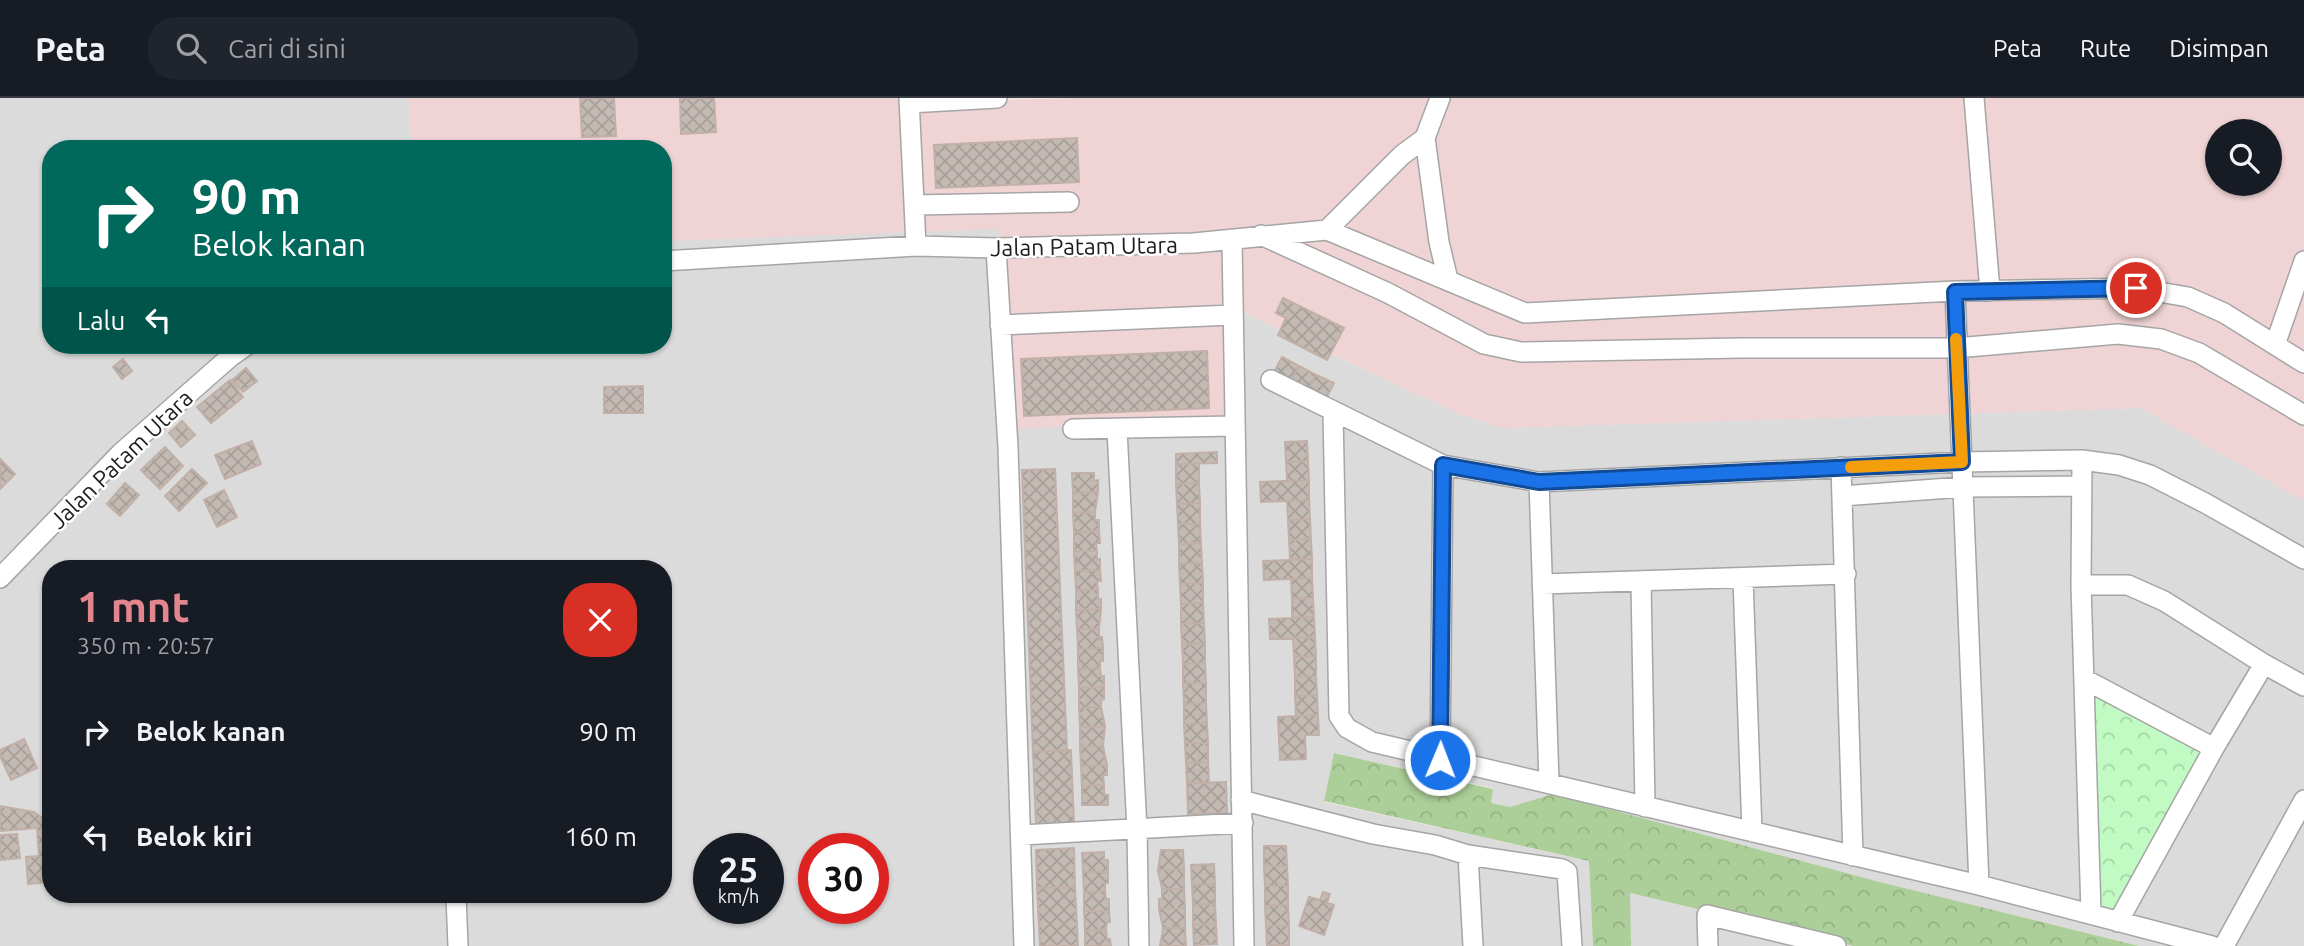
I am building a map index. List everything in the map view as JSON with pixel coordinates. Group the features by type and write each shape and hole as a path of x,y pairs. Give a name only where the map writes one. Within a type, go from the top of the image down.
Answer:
{"street":[{"path":"916,246 909,101 997,98"},
{"path":"1440,98 1425,138 1438,242 1448,280"},
{"path":"1974,98 1990,291"},
{"path":"1425,138 1402,155 1327,230 1525,313 1955,292 2136,288 2188,297 2224,313 2304,363"},
{"path":"914,205 1069,202"},
{"name":"Jalan Patam Utara","path":"672,260 916,246 996,248 1194,243 1327,230"},
{"path":"1261,235 1388,293 1484,344 1521,352 1956,348 2118,334 2161,339 2200,353 2304,415"},
{"path":"1231,240 1244,946"},
{"path":"996,248 1008,447 1024,946"},
{"path":"2275,345 2304,261"},
{"path":"1955,292 1979,885"},
{"path":"1000,325 1232,315"},
{"name":"Jalan Patam Utara","path":"0,578 121,453 234,354"},
{"path":"1271,380 1443,465 1539,482 1962,462 2082,460 2119,465 2150,475 2304,559"},
{"path":"1333,411 1339,716 1347,728 1372,742 1440,760 1549,782 1979,885 2212,946"},
{"path":"1073,429 1234,426"},
{"path":"1117,429 1137,830 1139,946"},
{"path":"2082,460 2081,585 2091,913"},
{"path":"1440,760 1443,465"},
{"path":"1841,467 1853,856"},
{"path":"1539,482 1549,782"},
{"path":"1842,496 1962,487 2082,486"},
{"path":"1542,584 1846,574"},
{"path":"1744,579 1752,832"},
{"path":"1641,582 1645,807"},
{"path":"2081,585 2127,585 2164,601 2304,686"},
{"path":"2118,922 2214,748 2264,664"},
{"path":"2084,679 2214,748"},
{"path":"1241,800 1468,855 1562,869 1567,872 1572,946"},
{"path":"2224,946 2304,800"},
{"path":"1021,835 1243,823"},
{"path":"1468,855 1474,946"},
{"path":"456,903 458,946"},
{"path":"1708,946 1707,915 1810,943 1836,946"}],"shaded area":[{"path":"0,98 408,98 411,140 42,140 42,354 672,354 672,241 1000,228 1007,429 1232,307 1459,414 1503,428 2141,408 2304,501 2304,946 2139,946 1876,881 1553,794 1510,807 1491,803 1493,788 1334,753 1324,802 1589,861 1593,946 0,946"},
{"path":"408,98 901,98 902,102 1082,98 2304,98 2304,501 2141,408 1503,428 1459,414 1233,307 1238,421 1007,429 1000,229 672,241 672,140 411,140"},
{"path":"1629,893 1853,946 1631,946"}],"green space":[{"path":"2084,679 2214,748 2118,922 2091,913"},
{"path":"1334,753 1493,789 1491,803 1510,807 1553,794 1876,881 2139,946 1853,946 1630,893 1631,946 1593,946 1589,861 1324,801"}],"building":[{"path":"580,98 614,98 616,136 582,137"},
{"path":"680,98 714,98 716,132 681,134"},
{"path":"1077,138 1079,182 936,188 934,145"},
{"path":"1283,298 1344,328 1327,360 1278,335 1286,318 1276,313"},
{"path":"1207,351 1209,408 1024,416 1021,359"},
{"path":"1282,357 1299,366 1289,385 1272,376"},
{"path":"123,359 132,371 122,379 113,367"},
{"path":"1299,366 1316,375 1306,394 1289,385"},
{"path":"246,368 257,381 243,392 232,380"},
{"path":"1316,375 1334,383 1324,403 1306,394"},
{"path":"230,380 243,397 211,423 197,407"},
{"path":"643,386 643,413 604,413 604,387"},
{"path":"182,421 195,435 181,447 169,433"},
{"path":"252,441 261,464 225,479 215,455"},
{"path":"1307,441 1308,461 1286,462 1285,442"},
{"path":"165,447 183,466 160,489 141,470"},
{"path":"1217,452 1217,463 1176,464 1176,454"},
{"path":"0,459 15,474 0,489"},
{"path":"1308,461 1309,480 1287,481 1286,462"},
{"path":"1176,464 1199,464 1199,483 1176,484"},
{"path":"192,469 207,483 179,511 165,496"},
{"path":"1055,469 1067,750 1033,752 1022,470"},
{"path":"1072,473 1094,473 1094,481 1098,480 1098,492 1073,493"},
{"path":"1309,480 1309,500 1261,502 1260,482"},
{"path":"125,483 139,495 120,516 107,504"},
{"path":"1199,483 1200,503 1177,504 1176,484"},
{"path":"224,490 237,517 217,527 204,500"},
{"path":"1098,492 1095,512 1073,513 1073,493"},
{"path":"1309,500 1310,519 1288,520 1287,501"},
{"path":"1200,503 1200,524 1178,524 1177,504"},
{"path":"1095,512 1095,520 1099,520 1099,531 1074,532 1073,513"},
{"path":"1310,519 1311,539 1289,540 1288,520"},
{"path":"1178,524 1200,524 1201,543 1179,544"},
{"path":"1099,531 1100,543 1096,543 1097,551 1074,551 1074,532"},
{"path":"1311,539 1312,559 1290,559 1289,540"},
{"path":"1201,543 1202,563 1179,564 1179,544"},
{"path":"1074,551 1097,551 1100,570 1075,571"},
{"path":"1312,559 1312,578 1264,580 1263,561"},
{"path":"1202,563 1203,583 1180,584 1179,564"},
{"path":"1100,570 1098,590 1076,590 1075,571"},
{"path":"1312,578 1313,598 1292,599 1291,579"},
{"path":"1203,583 1203,603 1181,604 1180,584"},
{"path":"1076,590 1098,590 1101,609 1076,610"},
{"path":"1313,598 1314,617 1292,618 1292,599"},
{"path":"1203,603 1204,623 1181,624 1181,604"},
{"path":"1101,609 1099,629 1077,629 1076,610"},
{"path":"1314,617 1315,637 1270,639 1269,619"},
{"path":"1204,623 1205,643 1182,644 1181,624"},
{"path":"1077,629 1099,629 1103,648 1078,649"},
{"path":"1315,637 1316,656 1294,657 1293,638"},
{"path":"1205,643 1205,663 1183,664 1182,644"},
{"path":"1103,648 1100,668 1078,669 1078,649"},
{"path":"1316,656 1316,676 1295,677 1294,657"},
{"path":"1205,663 1206,683 1183,683 1183,664"},
{"path":"1100,668 1101,676 1104,676 1104,687 1079,688 1078,669"},
{"path":"1316,676 1317,695 1295,696 1295,677"},
{"path":"1183,683 1206,683 1206,703 1184,704"},
{"path":"1104,687 1101,707 1079,708 1079,688"},
{"path":"1317,695 1318,715 1296,716 1295,696"},
{"path":"1206,703 1207,723 1184,724 1184,704"},
{"path":"1101,707 1105,726 1080,727 1079,708"},
{"path":"1318,715 1319,735 1305,735 1306,759 1280,760 1278,717"},
{"path":"1207,723 1208,743 1185,743 1184,724"},
{"path":"1105,726 1103,746 1080,747 1080,727"},
{"path":"24,739 37,768 11,780 0,750"},
{"path":"1185,743 1208,743 1208,762 1186,763"},
{"path":"1103,746 1107,765 1081,766 1080,747"},
{"path":"1071,750 1074,823 1036,824 1033,752"},
{"path":"1208,762 1209,783 1187,783 1186,763"},
{"path":"1107,765 1107,775 1103,775 1104,785 1082,786 1081,766"},
{"path":"1226,782 1227,813 1188,814 1187,783"},
{"path":"1104,785 1108,805 1082,805 1082,786"},
{"path":"0,806 34,812 42,818 41,883 28,884 26,857 39,856 37,828 0,831"},
{"path":"17,834 20,858 0,860 0,835"},
{"path":"1264,846 1286,846 1287,866 1264,866"},
{"path":"1074,848 1075,887 1037,888 1036,850"},
{"path":"1161,850 1183,850 1184,869 1158,870"},
{"path":"1104,852 1104,860 1108,860 1108,872 1083,872 1082,853"},
{"path":"1214,864 1215,884 1192,885 1191,865"},
{"path":"1264,866 1287,866 1288,886 1265,886"},
{"path":"1184,869 1184,889 1162,889 1158,870"},
{"path":"1083,872 1108,872 1105,891 1084,892"},
{"path":"1215,884 1215,904 1193,905 1192,885"},
{"path":"1265,886 1288,886 1288,905 1265,906"},
{"path":"1075,887 1078,946 1040,946 1037,888"},
{"path":"1162,889 1184,889 1185,908 1159,909"},
{"path":"1105,891 1106,899 1109,899 1109,911 1084,911 1084,892"},
{"path":"1323,892 1330,894 1327,903 1334,905 1324,935 1299,926 1309,897 1320,900"},
{"path":"1215,904 1216,924 1193,925 1193,905"},
{"path":"1288,905 1289,926 1266,926 1265,906"},
{"path":"1185,908 1185,928 1163,928 1159,909"},
{"path":"1084,911 1109,911 1110,922 1107,922 1106,930 1085,931"},
{"path":"1216,924 1217,944 1194,945 1193,925"},
{"path":"1266,926 1289,926 1289,945 1267,946"},
{"path":"1163,928 1185,928 1186,946 1160,946"},
{"path":"1106,930 1111,946 1085,946 1085,931"}],"slow traffic":[{"path":"1851,467 1962,462 1956,339"}],"route":[{"path":"1440,760 1443,465 1539,482 1962,462 1955,292 2136,288"}]}
